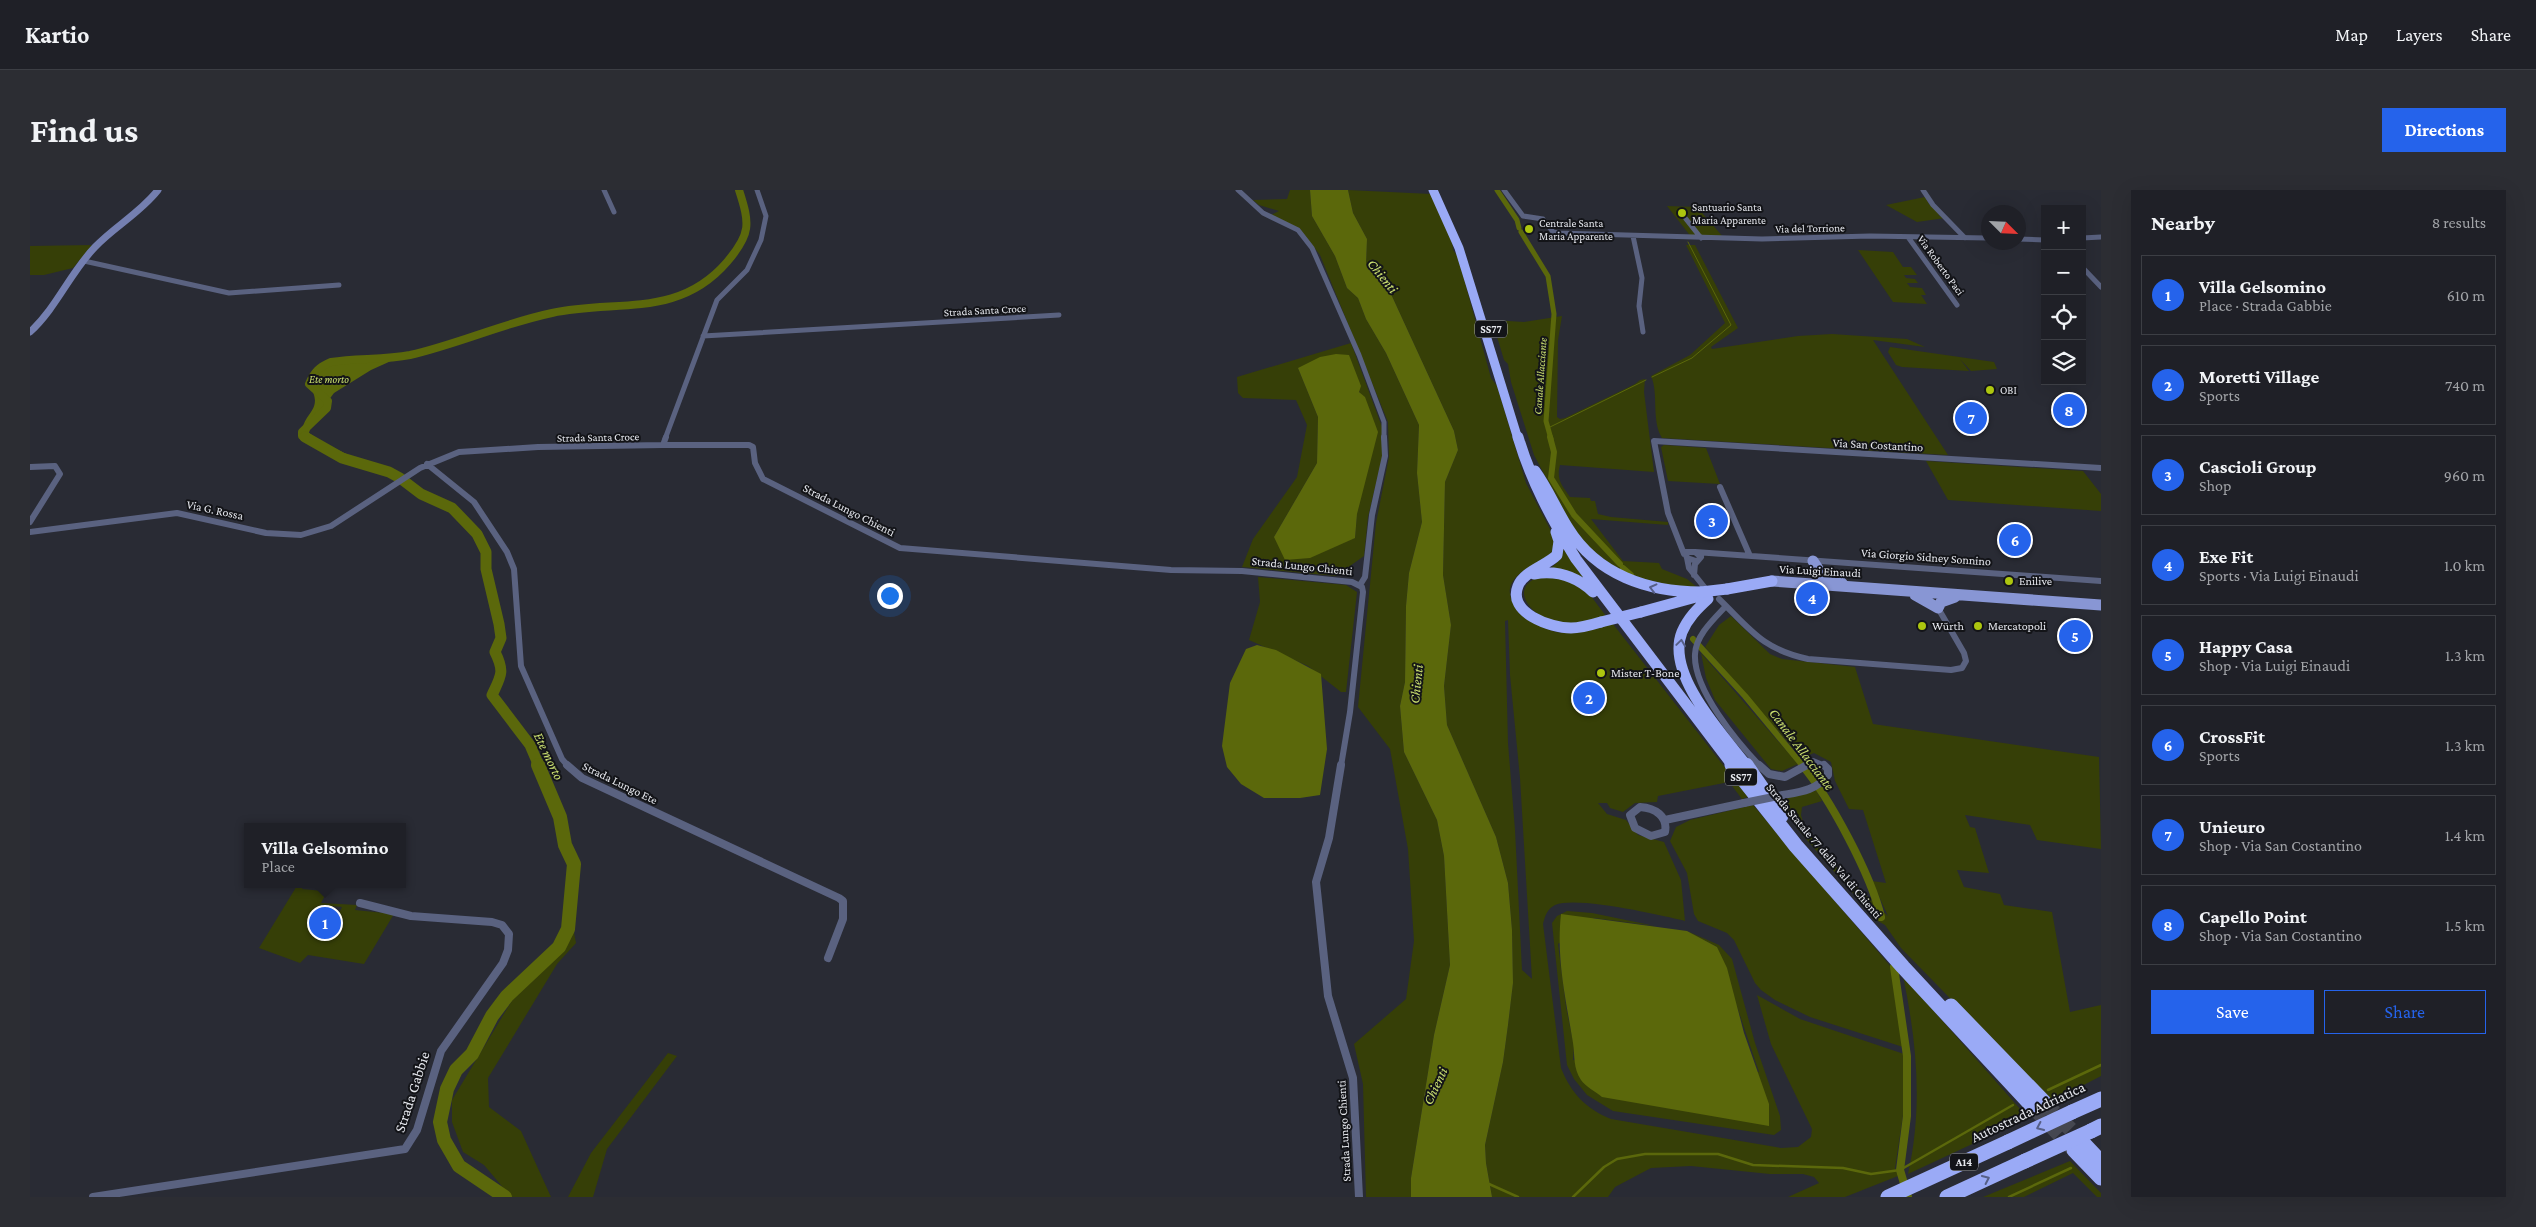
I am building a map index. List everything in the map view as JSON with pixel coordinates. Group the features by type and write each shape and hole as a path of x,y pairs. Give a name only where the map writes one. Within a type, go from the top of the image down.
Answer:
{"highway":[{"name":"Strada Statale 77 della Val di Chienti","path":"1433,190 1459,248 1532,471 1554,524 1576,559 1759,800 1904,963 2039,1105"},
{"name":"Strada Statale 77 della Val di Chienti","path":"1438,190 1464,247 1532,471 1554,510 1597,578 1781,816 1869,924"},
{"path":"1532,471 1532,487 1557,535 1559,546 1553,560 1520,582 1516,594 1520,605 1531,616 1545,624 1565,628 1601,622 1745,584 1777,580"},
{"path":"1532,471 1546,486 1570,530 1588,554 1597,562 1624,578 1644,586 1673,592 1707,595"},
{"path":"1530,576 1543,572 1557,573 1584,584 1595,594 1654,669 1669,682"},
{"path":"1707,595 1690,616 1681,638 1679,650 1684,676 1699,704 1771,796 1781,816"},
{"name":"Autostrada Adriatica","path":"1888,1197 2101,1099"},
{"path":"2087,1138 2101,1162"},
{"path":"2087,1138 2101,1178"},
{"name":"A14","path":"1947,1197 2025,1161 2087,1138"}],"main road":[{"path":"30,332 53,308 72,275 103,238 158,190"},
{"path":"1777,580 1813,576 1815,565"},
{"path":"1815,565 1827,578 1843,584"},
{"name":"Via Luigi Einaudi","path":"1777,580 2101,600"},
{"name":"Via Luigi Einaudi","path":"1777,580 1906,592 1962,594 2101,605"},
{"path":"1906,592 1930,602 1938,608 1943,601 1962,594"}],"street":[{"path":"604,190 614,212"},
{"path":"663,445 717,300 747,270 761,240 766,216 757,190"},
{"path":"1238,190 1263,213 1298,230 1312,248 1359,355 1384,422 1385,456 1372,515 1365,577 1360,585"},
{"name":"Via del Torrione","path":"1504,190 1523,216 1543,219 1554,232 1701,238 1981,238"},
{"path":"1923,190 1933,205 1965,238"},
{"path":"1686,219 1701,238"},
{"path":"1633,236 1642,278 1639,306 1643,332"},
{"name":"Via Roberto Paci","path":"1908,237 1958,304"},
{"path":"2086,238 2101,237"},
{"path":"2026,239 2041,240"},
{"path":"84,261 229,293 339,285"},
{"path":"2086,271 2101,287"},
{"name":"Strada Santa Croce","path":"703,336 1059,315"},
{"name":"Via San Costantino","path":"1689,553 1679,542 1660,476 1654,441 2101,468"},
{"name":"Strada Santa Croce","path":"420,468 459,452 488,449 663,445"},
{"name":"Strada Lungo Chienti","path":"663,445 749,445 754,447 755,463 763,479 900,548 1171,570 1242,572 1352,582 1360,585 1364,592 1350,712 1329,838 1316,882 1319,925 1328,996 1353,1078 1359,1197"},
{"name":"Strada Lungo Ete","path":"428,464 474,502 503,543 514,569 518,646 521,666 562,759 568,768 582,778 839,898 843,901 843,919 828,958"},
{"path":"30,467 55,466 60,474 30,522"},
{"name":"Via G. Rossa","path":"30,532 178,513 266,533 301,535 331,526 420,468"},
{"path":"1720,487 1750,556"},
{"path":"1689,553 1698,560"},
{"path":"1689,553 1698,560"},
{"path":"1689,553 1688,566 1707,595 1726,606 1764,643 1795,657 1951,670 1962,668 1966,661 1964,654 1938,608"},
{"name":"Via Giorgio Sidney Sonnino","path":"1689,553 1750,556 1815,565 2101,581"},
{"name":"Via Giorgio Sidney Sonnino","path":"1698,560 1715,554"},
{"path":"1694,576 1698,560"},
{"path":"1665,820 1782,795 1818,785 1828,775 1827,768 1816,761 1780,777 1764,770 1708,699 1698,677 1696,651 1708,625 1726,606"},
{"path":"1645,807 1655,810 1665,820 1665,832 1651,836 1635,828 1630,814 1635,809 1645,807"},
{"name":"Strada Gabbie","path":"94,1197 326,1160 399,1152 410,1144 417,1130 434,1068 441,1051 502,963 508,950 509,934 502,925 492,922 401,914 384,910 376,905 360,903"}],"shaded area":[{"path":"1290,190 1310,190 1312,216 1335,256 1347,288 1358,298 1366,319 1386,353 1419,425 1417,473 1422,522 1409,573 1406,606 1405,682 1400,706 1404,752 1437,820 1444,856 1450,965 1434,1035 1411,1178 1411,1197 1366,1197 1363,1084 1354,1044 1406,999 1414,941 1408,849 1390,749 1358,707 1376,523 1389,457 1388,422 1320,255 1300,229 1271,215 1279,211 1259,205 1253,200 1287,199"},
{"path":"1348,190 1431,194 1452,239 1453,250 1458,257 1491,378 1497,386 1526,483 1550,529 1554,543 1551,555 1525,570 1513,581 1510,590 1511,599 1517,608 1535,623 1555,632 1576,632 1613,624 1748,797 1742,799 1729,782 1658,796 1657,802 1635,803 1623,812 1610,808 1607,803 1598,803 1607,814 1626,820 1638,835 1664,842 1681,880 1685,921 1619,907 1581,903 1555,905 1548,911 1543,924 1561,1068 1565,1077 1580,1099 1594,1110 1611,1119 1781,1148 1798,1147 1811,1137 1812,1129 1771,1044 1757,995 1800,1019 1904,1054 1903,1115 1895,1168 1898,1176 1845,1197 1788,1197 1819,1183 1814,1177 1803,1174 1770,1174 1691,1166 1651,1168 1615,1187 1608,1197 1492,1197 1485,1145 1503,1062 1508,1025 1513,983 1512,930 1508,883 1496,837 1447,725 1444,686 1451,625 1443,575 1445,482 1458,450 1454,431 1385,281 1366,265 1367,239 1353,213","holes":["1508,620 1510,675 1520,778 1532,979 1522,970 1515,830 1508,743 1505,621"]},
{"path":"1925,197 1929,204 1941,214 1938,215 1945,218 1917,222 1886,205"},
{"path":"1667,206 1697,207 1724,238 1692,238"},
{"path":"92,245 73,268 44,275 30,275 30,246"},
{"path":"1686,245 1695,245 1738,328 1711,347 1712,349 1798,336 1832,334 1907,339 1925,347 1873,340 1948,455 1662,438 1657,423 1655,391 1651,376 1690,355 1725,323"},
{"path":"1858,250 1893,252 1903,267 1911,267 1917,275 1904,275 1906,278 1915,279 1918,283 1907,283 1910,287 1922,288 1926,295 1921,295 1927,304 1893,302"},
{"path":"1562,316 1558,340 1557,417 1560,419 1565,418 1645,379 1644,392 1654,472 1560,465 1559,478 1562,486 1570,497 1590,498 1591,501 1595,501 1598,514 1611,517 1668,522 1668,525 1591,519 1623,561 1659,563 1662,569 1687,579 1698,588 1687,589 1623,574 1586,545 1569,521 1534,455 1511,382 1508,364 1504,360 1492,320 1524,322"},
{"path":"1351,343 1382,427 1383,454 1368,517 1364,556 1336,576 1242,567 1253,539 1297,477 1307,425 1296,400 1243,398 1238,393 1237,377","holes":["1298,368 1358,390 1366,401 1355,538 1274,537 1317,463 1318,417"]},
{"path":"1890,347 1994,362 1997,369 1971,371 1960,359 1969,371 1902,367 1896,365 1888,352"},
{"path":"1664,445 1706,448 1720,484 1668,481 1661,447"},
{"path":"1926,461 2083,471 2101,494 2101,511 1948,500"},
{"path":"1564,548 1587,583 1551,568 1561,559"},
{"path":"1546,575 1581,583 1606,616 1582,622 1563,623 1546,619 1537,613 1530,607 1524,592 1526,585 1534,579"},
{"path":"1258,577 1346,585 1357,592 1346,692 1341,692 1308,666 1249,640 1260,602"},
{"path":"1731,616 1770,654 1782,659 1855,667 1873,724 2099,757 2101,849 2037,840 2030,825 1965,815 1970,827 1975,828 1989,873 1957,870 1964,887 2000,894 2004,905 2052,912 2070,1012 2101,1005 2101,1076 2051,1102 1901,948 1885,925 1876,920 1800,832 1778,800 1816,790 1822,801 1802,807 1801,815 1805,829 1835,866 1888,916 1872,881 1886,883 1863,810 1849,809 1835,781 1831,762 1814,753 1804,757 1799,755 1705,647 1719,625"},
{"path":"1701,653 1798,764 1782,771 1771,769 1715,700 1706,678"},
{"path":"1753,805 1891,967 1903,1047 1810,1017 1775,1000 1755,983 1734,940 1727,933 1698,921 1694,914 1687,873 1670,841 1676,827 1690,820"},
{"path":"296,888 323,891 325,888 329,888 321,903 357,905 355,910 394,914 364,964 308,955 300,963 259,948","holes":["331,906 342,907 328,935 310,934 322,912 328,912"]},
{"path":"1567,911 1592,913 1655,926 1594,918 1558,944 1566,1007 1574,1046 1573,1060 1759,1072 1717,947 1687,931 1719,945 1732,959 1755,1043 1780,1116 1781,1130 1774,1135 1613,1111 1587,1095 1574,1079 1567,1065 1552,923 1557,916"},
{"path":"573,927 576,943 557,964 488,1078 489,1107 521,1131 551,1197 511,1197 484,1165 463,1152 452,1122 452,1100 525,979 542,963 567,945 572,937"},
{"path":"1903,976 2028,1118 1908,1174 1913,1149 1917,1100 1915,1050"},
{"path":"668,1053 677,1056 607,1149 593,1197 568,1197 591,1153"},
{"path":"2070,1161 2101,1193 2101,1197 2097,1197 2073,1173 2024,1197 1983,1197"}],"water":[{"name":"Chienti","path":"1310,190 1348,190 1353,213 1367,239 1366,265 1385,281 1454,431 1458,450 1445,482 1443,575 1451,625 1444,686 1447,725 1496,837 1508,883 1512,930 1513,983 1508,1025 1503,1062 1485,1145 1492,1197 1411,1197 1411,1178 1434,1035 1450,965 1444,856 1437,820 1404,752 1400,706 1405,682 1406,606 1409,573 1422,522 1417,473 1419,425 1386,353 1366,319 1358,298 1347,288 1335,256 1312,216"},
{"path":"1336,354 1349,355 1361,386 1359,392 1365,397 1378,432 1357,514 1355,538 1310,558 1285,560 1274,537 1317,463 1318,417 1298,368 1320,357"},
{"name":"Ete morto","path":"402,356 371,370 334,393 328,401 327,408 310,429 309,433 322,442 373,467 342,458 302,436 305,421 314,406 314,393 309,384 317,370 330,363 367,361"},
{"path":"1257,645 1276,650 1321,674 1327,749 1320,795 1300,798 1264,798 1241,784 1227,767 1222,746 1230,683 1246,649"},
{"path":"1561,914 1687,931 1717,947 1727,968 1744,1033 1769,1104 1769,1126 1602,1097 1583,1082 1575,1066 1562,979 1560,947"}],"waterway":[{"name":"Ete morto","path":"307,439 302,436 302,432 327,408 328,401 309,384 317,370 331,362 410,355 534,317 576,309 645,304 688,292 708,280 727,262 741,244 746,228 746,220 739,190"},
{"name":"Canale Allacciante","path":"1497,190 1517,220 1519,228"},
{"name":"Canale Allacciante","path":"1521,232 1548,276 1554,314 1546,421 1551,439"},
{"path":"1652,377 1692,358 1731,325 1688,242"},
{"path":"1548,428 1646,380"},
{"name":"Ete morto","path":"305,437 342,458 389,472 400,478 421,494 452,508 477,534 486,552 486,569 501,638 495,652 500,664 501,674 492,695 530,745 539,766"},
{"name":"Canale Allacciante","path":"1550,437 1554,452 1551,478 1574,515 1620,564"},
{"name":"Canale Allacciante","path":"1623,568 1631,575"},
{"name":"Canale Allacciante","path":"1693,639 1745,696 1803,766"},
{"name":"Ete morto","path":"505,1197 459,1166 444,1140 440,1122 447,1089 456,1070 472,1054 492,1016 507,996 559,947 568,929 574,864 565,845 560,817 538,765"},
{"name":"Canale Allacciante","path":"1802,765 1825,797 1859,859 1881,917"},
{"name":"Canale Allacciante","path":"1894,967 1907,1056 1907,1116 1900,1170 1908,1197"},
{"path":"2048,1090 2101,1065"},
{"path":"1573,1197 1604,1167 1617,1159 1645,1154 1718,1154 1753,1165 1843,1168 1871,1174 1900,1170 2013,1105"},
{"path":"2009,1197 2071,1168"},
{"path":"1489,1184 1518,1197"}],"tunnel":[{"path":"2044,1102 2083,1142"},
{"path":"2033,1107 2073,1149"}],"place":[{"name":"Santuario Santa Maria Apparente","path":"1682,213"},
{"name":"Centrale Santa Maria Apparente","path":"1529,229"},
{"name":"OBI","path":"1990,390"},
{"name":"Capello Point","path":"2069,410"},
{"name":"Unieuro","path":"1971,418"},
{"name":"Cascioli Group","path":"1712,521"},
{"name":"CrossFit","path":"2015,540"},
{"name":"Enilive","path":"2009,581"},
{"name":"Exe Fit","path":"1812,598"},
{"name":"Würth","path":"1922,626"},
{"name":"Mercatopoli","path":"1978,626"},
{"name":"Happy Casa","path":"2075,636"},
{"name":"Mister T-Bone","path":"1601,673"},
{"name":"Moretti Village","path":"1589,698"},
{"name":"Villa Gelsomino","path":"325,923"}]}
